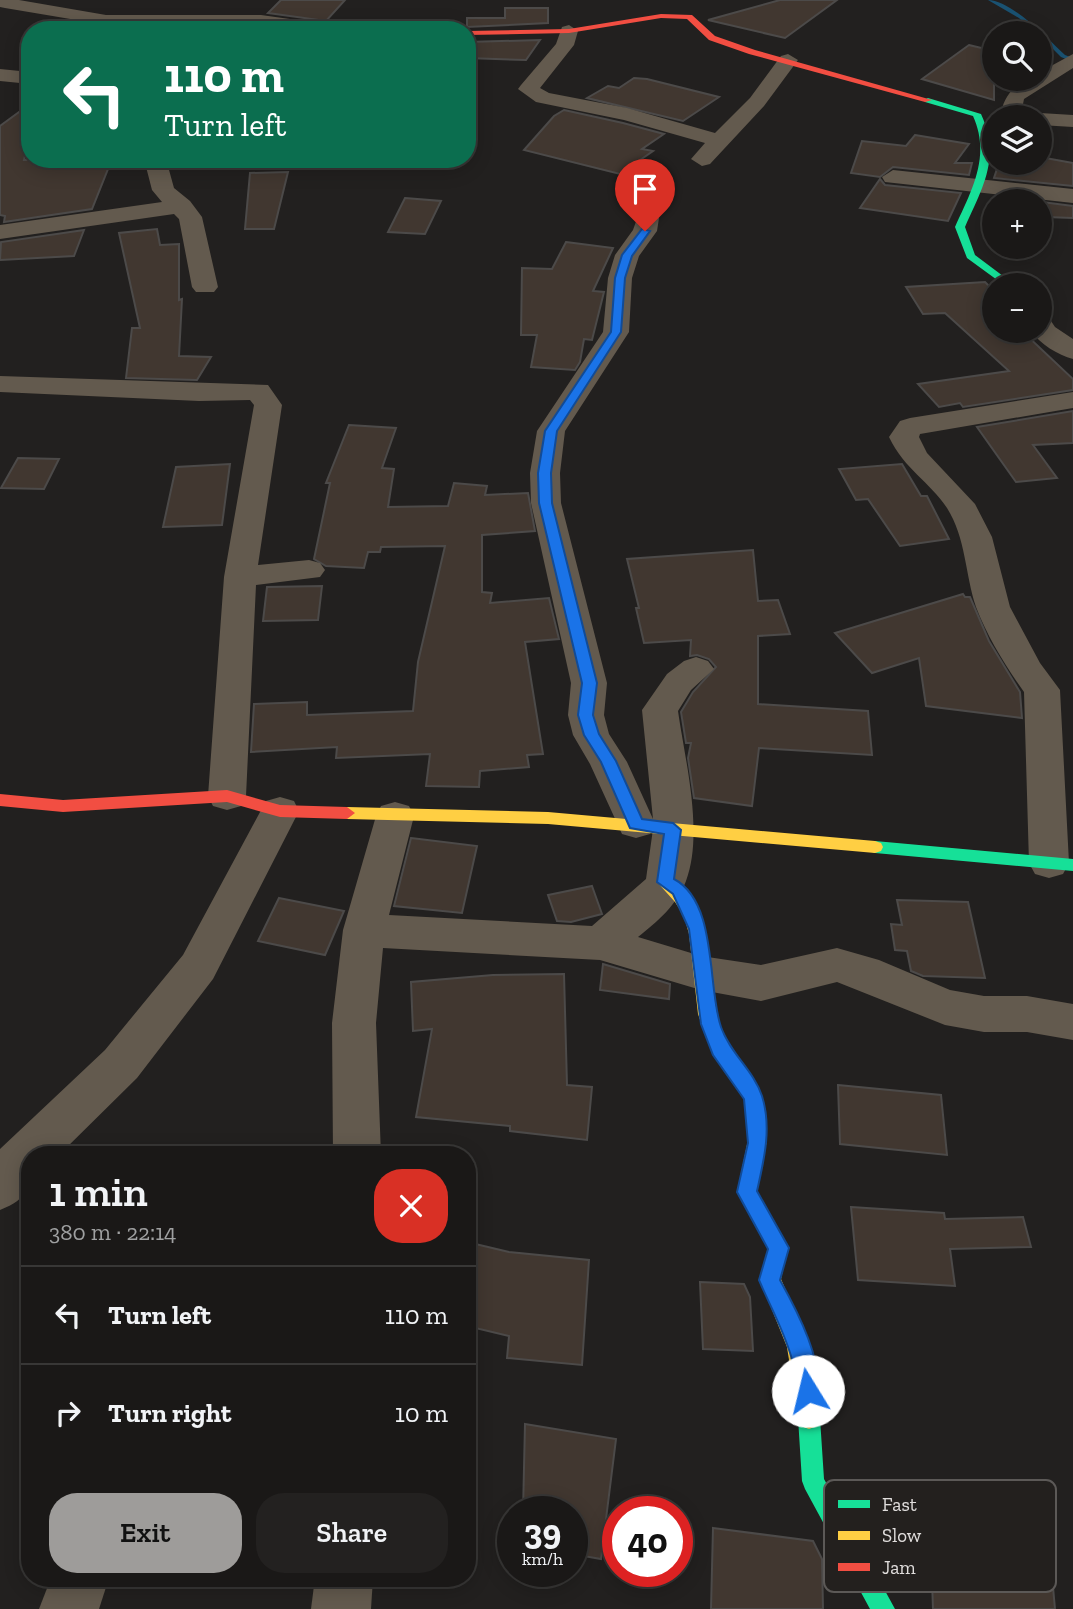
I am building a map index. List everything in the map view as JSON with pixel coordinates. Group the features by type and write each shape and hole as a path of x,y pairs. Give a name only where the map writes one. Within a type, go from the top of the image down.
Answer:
{"street":[{"path":"5,3 106,20 267,21"},
{"path":"476,33 569,31 676,15 689,17 700,30 720,42 977,114 987,125 990,142 979,186 960,227 971,256 994,273"},
{"path":"569,31 565,45 528,89 532,92 542,98 627,114 721,141"},
{"path":"702,159 757,102 788,60"},
{"path":"1013,105 1015,96 1073,60"},
{"path":"0,75 21,77"},
{"path":"1052,120 1073,121"},
{"path":"157,168 163,190 182,206 190,217 205,287"},
{"path":"893,177 1073,195"},
{"path":"0,232 101,220 182,206"},
{"path":"647,218 645,231 627,255 620,278 616,332 551,431 545,473 546,503 589,683 586,715 591,735 654,827"},
{"path":"1052,337 1073,351"},
{"path":"0,384 108,386 199,393 258,391 268,405 240,577 227,796"},
{"path":"0,800 63,806 227,796 280,811 548,818 1061,864 1042,690 1026,669 993,607 976,537 960,504 914,457 904,437 910,427 1073,400"},
{"path":"240,577 309,569"},
{"path":"696,669 679,682 660,710 654,827 666,882 679,889 698,929 701,973 710,1024 720,1049 753,1097 758,1143 747,1192 778,1248 770,1280 790,1320 805,1368 813,1481 824,1501"},
{"path":"36,1146 121,1064 198,967 280,811"},
{"path":"357,1146 354,1023 364,930 395,816"},
{"path":"600,943 652,899 666,882"},
{"path":"364,930 600,943 701,973 761,983 837,965 864,972 945,1007 984,1014 1027,1014 1073,1021"},
{"path":"0,1188 21,1160"},
{"path":"69,1609 77,1587"},
{"path":"341,1609 343,1587"},
{"path":"874,1592 883,1609"}],"building":[{"path":"281,0 345,0 326,21 268,13"},
{"path":"780,0 837,0 785,38 708,20"},
{"path":"505,8 548,8 548,23 476,27 476,21 467,21 467,18 505,18"},
{"path":"540,40 526,60 476,58 476,42"},
{"path":"969,45 982,48 982,91 994,91 994,100 922,79"},
{"path":"634,78 719,97 683,121 587,98 608,86 619,88"},
{"path":"564,110 664,134 642,149 653,151 620,174 524,150 554,116"},
{"path":"21,111 21,168 108,168 92,209 4,222 5,216 0,215 0,126"},
{"path":"915,135 969,144 955,163 972,163 969,175 893,167 880,177 851,173 862,141 906,146"},
{"path":"1052,159 1073,163 1073,186 994,178 995,175 1052,175"},
{"path":"288,172 274,229 245,229 250,173"},
{"path":"880,179 885,185 961,193 948,221 860,208"},
{"path":"405,198 441,201 425,234 388,232"},
{"path":"1052,203 1073,206 1073,218 1052,217"},
{"path":"157,229 160,245 179,244 179,300 182,299 179,356 211,357 197,380 126,378 132,328 140,328 119,233"},
{"path":"84,230 74,256 0,260 1,242"},
{"path":"566,242 613,248 593,291 604,292 592,340 584,339 580,362 575,370 531,367 537,335 521,335 522,268 552,269"},
{"path":"982,282 982,343 1035,343 1073,379 1073,390 963,407 960,403 939,407 918,384 1009,371 945,313 923,314 906,287"},
{"path":"1073,411 1073,443 1033,445 1057,478 1016,482 977,427"},
{"path":"349,425 396,428 382,468 394,469 388,507 448,506 454,483 487,486 485,495 528,493 535,531 482,535 482,592 492,593 490,603 549,598 559,639 525,642 543,754 527,755 529,767 480,771 479,787 426,786 430,754 336,758 337,747 251,752 254,704 307,702 307,715 413,711 418,662 445,546 381,547 380,552 368,552 364,568 326,566 314,559 330,483 326,483"},
{"path":"18,458 59,459 44,489 1,488"},
{"path":"230,464 222,525 163,527 176,467"},
{"path":"902,464 921,496 927,496 949,539 900,546 868,499 856,500 839,469"},
{"path":"753,550 758,601 778,600 790,634 758,636 758,704 868,711 872,755 759,748 752,806 694,798 688,758 691,743 686,743 681,712 693,692 716,667 709,659 690,656 691,640 644,643 627,559"},
{"path":"322,586 318,620 263,621 267,587"},
{"path":"963,594 970,597 989,641 1020,692 1022,718 926,706 919,658 872,673 835,633"},
{"path":"411,838 477,846 462,913 394,906"},
{"path":"592,886 602,914 571,922 557,921 548,895"},
{"path":"279,898 344,911 325,955 258,941"},
{"path":"897,900 968,902 985,978 923,976 911,971 907,951 895,950 891,924 902,925"},
{"path":"603,964 670,984 669,999 600,990"},
{"path":"564,974 567,1085 592,1087 587,1140 510,1131 510,1126 416,1117 432,1029 413,1031 411,982 493,975"},
{"path":"838,1085 941,1095 947,1155 840,1144"},
{"path":"851,1207 944,1213 945,1219 1023,1217 1031,1247 950,1249 955,1286 858,1280"},
{"path":"476,1244 509,1252 589,1260 582,1365 507,1358 509,1336 476,1328"},
{"path":"700,1282 744,1284 750,1297 753,1351 703,1349"},
{"path":"525,1424 616,1439 609,1496 602,1496 601,1559 588,1557 588,1496 523,1496"},
{"path":"713,1528 813,1541 822,1559 823,1609 711,1609"},
{"path":"932,1592 1053,1592 1055,1609 933,1609"}],"waterway":[{"path":"990,0 1025,21"},
{"path":"1052,45 1063,56 1073,60"}],"traffic: fast":[{"path":"928,100 977,114 984,129 986,157 983,171 960,227 971,256 994,273"},
{"path":"875,847 1073,865"},
{"path":"809,1418 813,1481 824,1501"},
{"path":"874,1592 883,1609"}],"traffic: slow":[{"path":"347,813 548,818 875,847"},
{"path":"665,882 681,898 692,915 701,953 707,1014 719,1044 743,1079 756,1108 757,1140 747,1192 778,1248 770,1280 797,1347 809,1418"}],"traffic: jam":[{"path":"476,33 569,31 661,16 689,17 712,38 752,52 928,100"},
{"path":"0,800 63,806 227,796 280,811 347,813"}],"route":[{"path":"645,231 627,255 620,278 616,332 551,431 545,473 546,503 589,683 586,715 591,735 608,761 636,824 673,830 666,882 679,889 698,929 701,973 710,1024 720,1049 753,1097 758,1143 747,1192 778,1248 770,1280 790,1320 805,1368 808,1391"}]}
